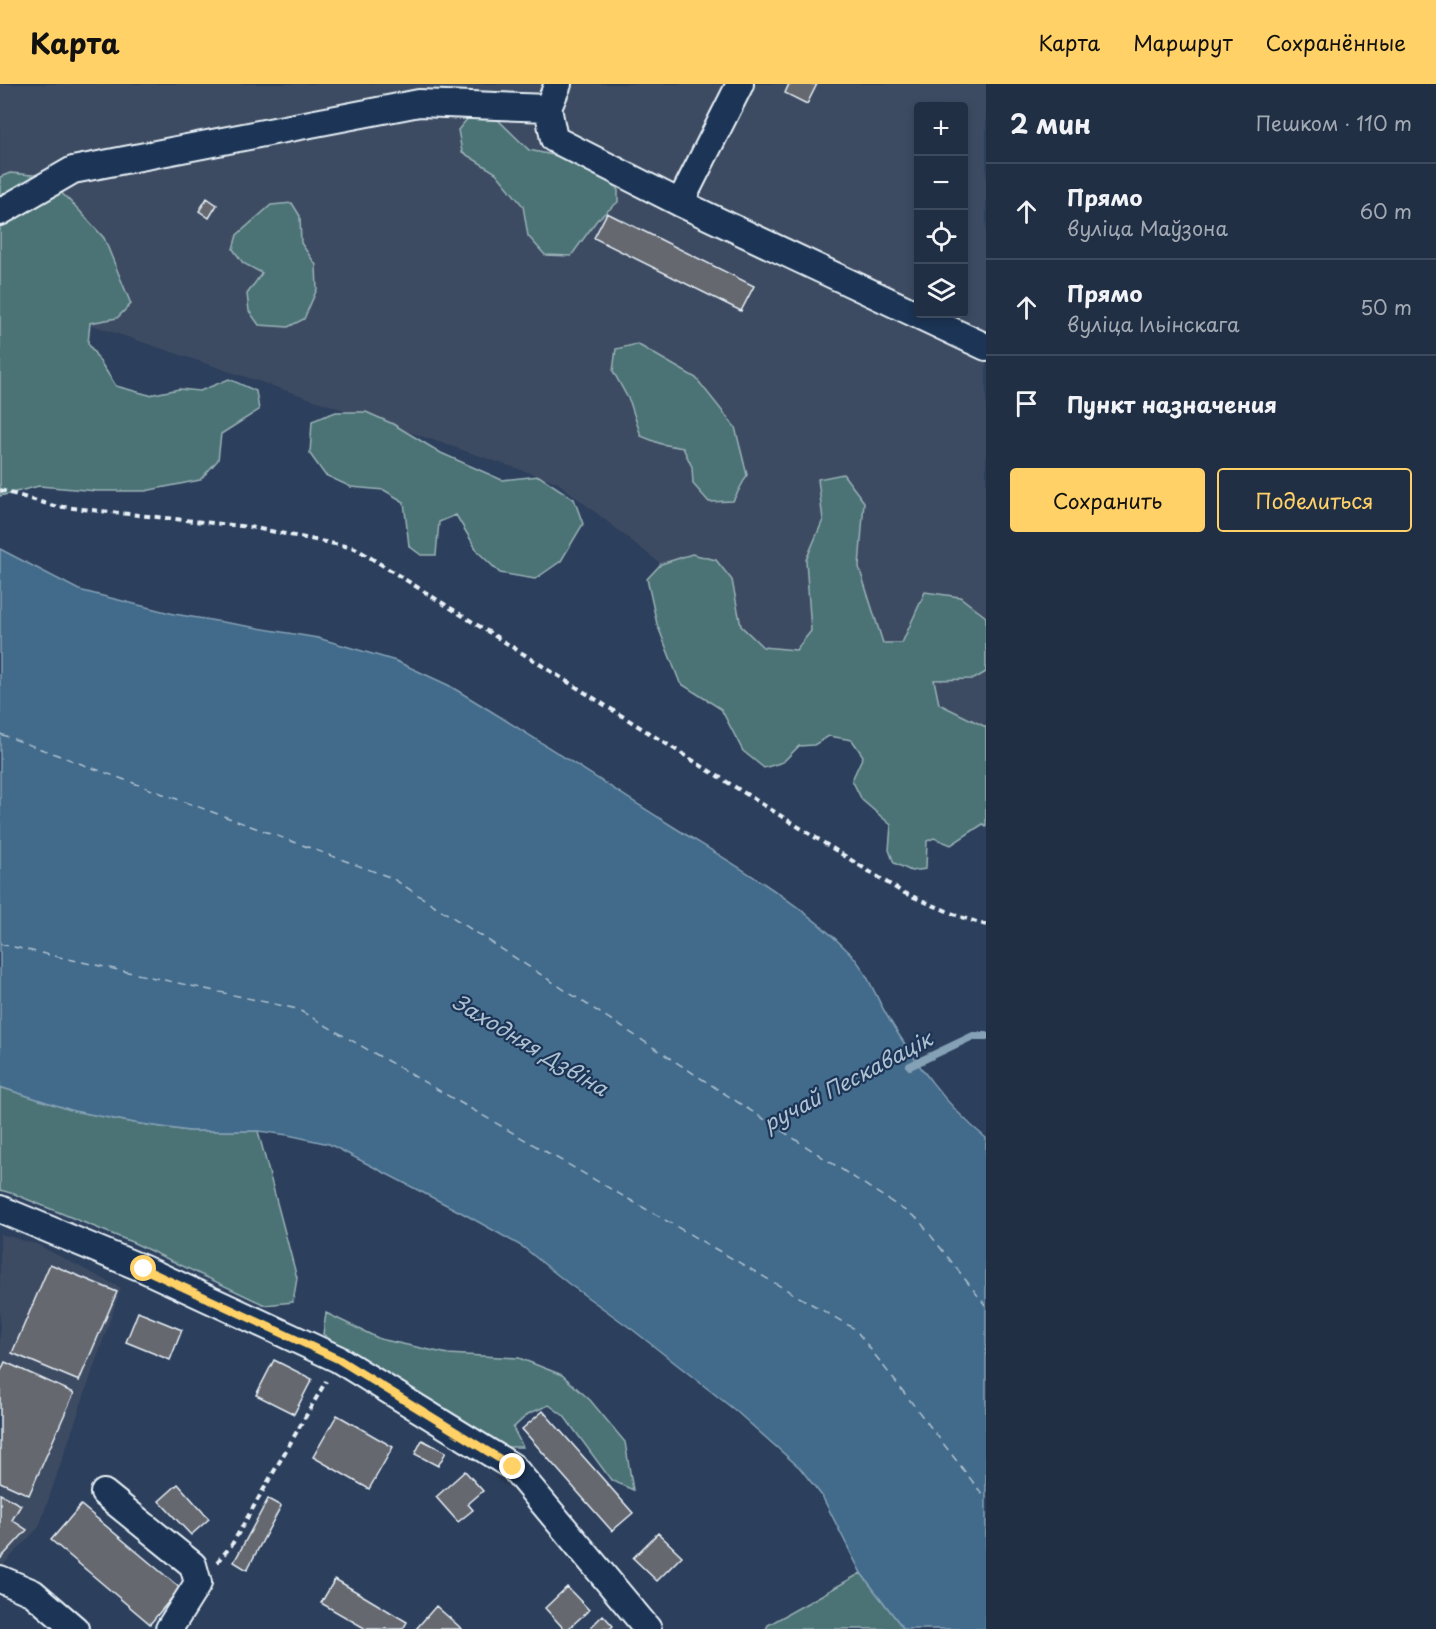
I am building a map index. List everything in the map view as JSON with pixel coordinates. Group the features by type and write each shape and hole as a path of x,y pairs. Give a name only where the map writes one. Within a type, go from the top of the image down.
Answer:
{"street":[{"path":"558,84 548,108 554,139 680,203 986,347"},
{"path":"680,203 740,84"},
{"path":"0,212 73,170 384,109 419,103 548,108"},
{"path":"0,1209 144,1269 338,1359 513,1467 648,1629"},
{"path":"104,1493 193,1565 198,1583 169,1629"},
{"path":"0,1579 33,1593 75,1629"}],"path":[{"path":"0,490 54,506 250,527 356,548 902,892 986,925"},
{"path":"198,1583 231,1546 338,1359"}],"shaded area":[{"path":"0,84 986,84 986,816 974,811 557,482 0,294"},
{"path":"0,1234 36,1244 121,1288 39,1527 0,1568"}],"green space":[{"path":"473,112 494,116 529,150 567,158 602,172 618,190 618,202 597,220 571,256 545,255 528,236 523,206 496,173 462,152 458,130"},
{"path":"10,173 44,176 104,238 131,304 117,318 90,323 88,343 116,386 149,395 179,389 200,391 229,379 256,391 259,410 221,434 218,460 200,480 145,491 97,491 39,486 0,496 0,177"},
{"path":"292,203 300,216 301,243 316,265 317,289 304,319 288,327 259,325 249,311 247,294 262,273 243,263 233,249 237,235 271,205"},
{"path":"637,344 696,378 735,427 747,475 733,501 709,502 693,484 692,467 683,448 661,444 641,436 630,402 613,371 616,349"},
{"path":"336,412 366,412 393,424 441,453 502,480 539,476 574,499 583,524 561,561 535,579 500,573 478,552 456,515 439,522 436,555 421,555 409,546 404,502 384,490 351,487 325,475 310,454 312,421"},
{"path":"843,474 864,502 859,567 883,643 902,643 925,592 960,597 986,617 986,672 974,679 934,680 939,704 986,727 986,826 983,824 951,845 934,838 927,841 926,869 911,871 894,863 889,850 891,825 862,800 852,780 863,756 852,740 829,736 814,745 799,746 783,762 764,768 743,751 721,709 680,683 657,624 647,579 661,564 692,554 716,560 732,580 741,626 763,647 796,650 811,631 806,560 823,520 818,479"},
{"path":"0,1087 74,1111 135,1123 189,1131 258,1131 297,1278 293,1302 265,1305 134,1243 0,1190"},
{"path":"326,1313 380,1339 448,1354 519,1358 562,1375 590,1400 625,1442 633,1490 611,1480 564,1416 549,1405 528,1414 513,1428 523,1447 501,1447 361,1362 323,1334"},
{"path":"861,1573 904,1629 766,1629 768,1625"}],"water":[{"name":"Заходняя Дзвіна","path":"0,549 79,590 174,614 318,638 396,661 448,685 787,899 829,933 856,959 884,1011 910,1052 957,1112 986,1138 986,1629 904,1629 861,1573 822,1496 800,1468 736,1411 633,1330 569,1284 523,1247 466,1215 329,1144 258,1131 189,1131 135,1123 74,1111 0,1087"}],"building":[{"path":"789,84 817,84 807,104 785,93"},
{"path":"207,198 217,205 209,218 199,211"},
{"path":"607,213 754,286 741,311 594,238"},
{"path":"50,1264 117,1292 79,1381 12,1353"},
{"path":"138,1312 182,1330 170,1360 126,1342"},
{"path":"274,1360 312,1379 294,1414 256,1395"},
{"path":"5,1362 74,1393 29,1495 0,1482 0,1373"},
{"path":"543,1411 633,1513 612,1531 522,1429"},
{"path":"337,1415 393,1447 369,1489 313,1457"},
{"path":"422,1440 446,1452 438,1466 415,1454"},
{"path":"465,1471 483,1491 468,1504 473,1510 458,1522 436,1497"},
{"path":"178,1484 209,1519 191,1535 159,1501"},
{"path":"0,1494 21,1505 12,1520 27,1530 0,1559"},
{"path":"268,1499 281,1506 247,1570 234,1562"},
{"path":"81,1505 180,1588 150,1624 51,1540"},
{"path":"658,1533 682,1556 657,1581 633,1558"},
{"path":"335,1579 407,1622 403,1629 366,1629 321,1603"},
{"path":"567,1587 589,1610 568,1629 564,1629 545,1608"},
{"path":"436,1606 462,1629 416,1629"},
{"path":"603,1615 613,1626 610,1629 589,1629"}],"waterway":[{"name":"ручай Пескавацік","path":"910,1066 973,1036 986,1036"}],"ferry route":[{"path":"0,734 392,878 918,1219 986,1306"},
{"path":"0,944 297,1009 855,1329 986,1499"}],"route":[{"path":"144,1269 338,1359 513,1467"}]}
